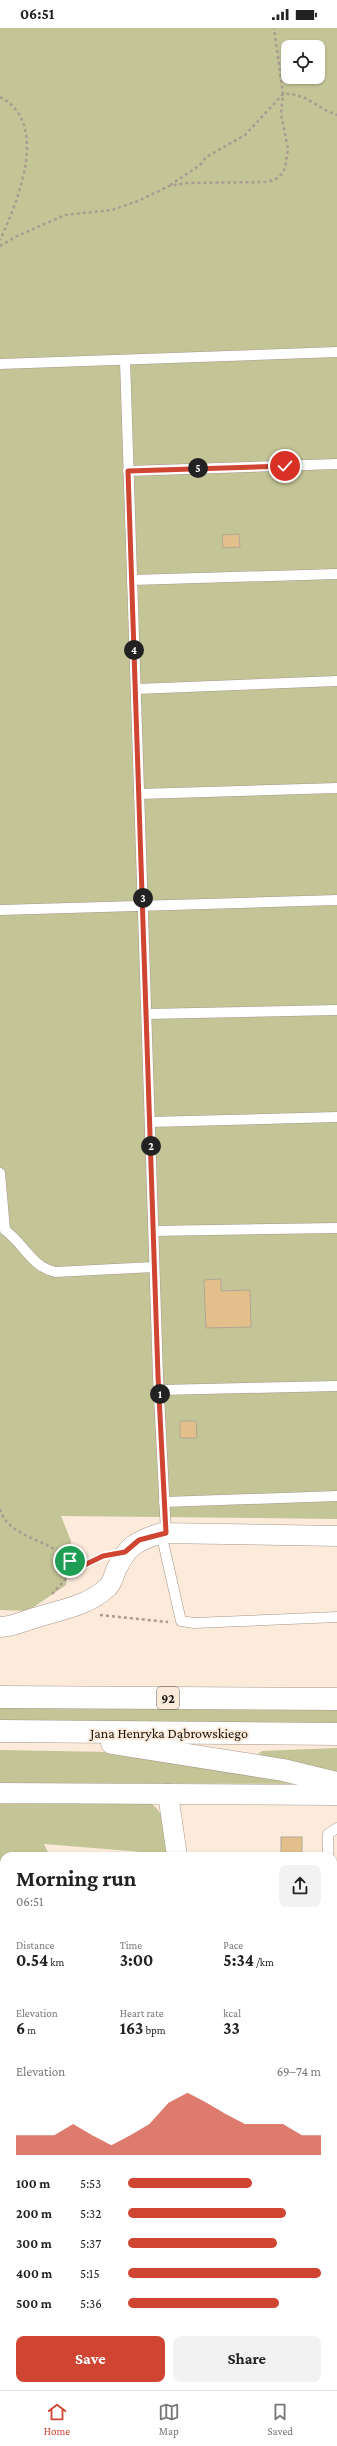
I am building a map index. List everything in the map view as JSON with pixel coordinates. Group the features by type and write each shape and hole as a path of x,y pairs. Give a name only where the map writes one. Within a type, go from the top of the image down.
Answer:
{"main road":[{"name":"92","path":"0,1697 337,1699"},
{"name":"Jana Henryka Dąbrowskiego","path":"0,1731 337,1734"},
{"path":"25,1732 283,1770 337,1783"}],"street":[{"path":"0,1627 10,1627 39,1616 65,1611 88,1600 109,1586 125,1552 139,1540 163,1533 337,1536"},
{"path":"0,1793 337,1794"},
{"path":"168,1794 176,1852"}],"lane":[{"path":"0,364 337,352"},
{"path":"125,360 154,1267 164,1502 163,1533 181,1621 194,1623 337,1617"},
{"path":"128,471 337,464"},
{"path":"132,580 337,574"},
{"path":"136,689 337,681"},
{"path":"139,794 337,788"},
{"path":"0,910 337,900"},
{"path":"147,1014 337,1010"},
{"path":"150,1122 337,1117"},
{"path":"0,1172 5,1230 16,1239 37,1264 43,1268 55,1272 154,1267"},
{"path":"154,1231 337,1228"},
{"path":"160,1390 337,1386"},
{"path":"164,1502 337,1496"},
{"path":"328,1852 328,1834 337,1828"}],"path":[{"path":"169,186 187,183 267,182 276,179 286,168 288,149 281,114 283,94 274,28"},
{"path":"0,246 17,236 58,217 78,212 112,210 138,201 169,186 200,164 206,157 245,135 283,94 290,94 311,100 337,115"},
{"path":"0,97 18,114 26,133 27,157 16,207 0,240"},
{"path":"0,1509 2,1518 12,1528 42,1542 70,1561 74,1570"},
{"path":"39,1616 46,1601 74,1570 103,1556 125,1552"},
{"path":"99,1615 168,1622 181,1621"}],"green space":[{"path":"0,28 337,28 337,1519 61,1516 71,1541 66,1585 28,1611 0,1610"},
{"path":"0,1706 337,1709 337,1724 0,1721"},
{"path":"337,1748 337,1773 258,1754 262,1751"},
{"path":"0,1750 110,1752 309,1784 0,1783"},
{"path":"150,1803 156,1808 163,1819 167,1852 142,1852 44,1844 48,1852 0,1852 0,1804"}],"building":[{"path":"239,534 240,547 223,548 222,535"},
{"path":"221,1279 221,1291 250,1290 251,1327 206,1328 204,1280"},
{"path":"180,1421 196,1421 197,1438 180,1438"},
{"path":"281,1837 302,1837 302,1852 281,1852"}],"route":[{"path":"70,1561 74,1570 103,1556 125,1552 139,1540 161,1533 166,1533 160,1390 158,1376 128,471 285,466"}]}
